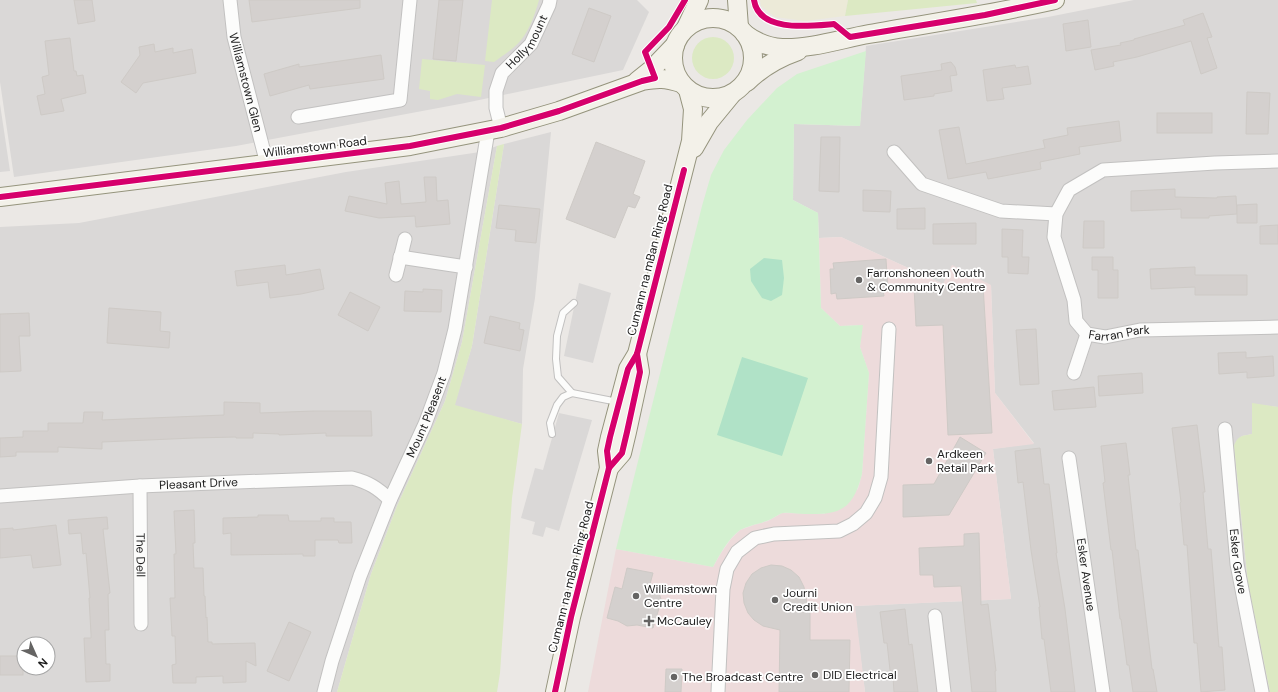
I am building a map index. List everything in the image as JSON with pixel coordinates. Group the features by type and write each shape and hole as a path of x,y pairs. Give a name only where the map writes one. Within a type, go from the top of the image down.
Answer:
{"street":[{"name":"Williamstown Glen","path":"230,0 234,37 267,164"},
{"path":"298,117 400,100 410,0"},
{"name":"Hollymount","path":"494,130 496,91 502,73 531,44 550,0"},
{"path":"686,28 700,0"},
{"path":"737,0 742,31 751,44 753,56 752,67 748,77 737,90"},
{"path":"814,45 775,60 754,75 737,90 721,98 710,99 698,96 684,87 674,71 672,58 674,45 679,36 694,22 703,19 722,19 731,22 760,44 782,48 814,45 850,37 985,15 1056,0"},
{"name":"Williamstown Road","path":"626,87 652,69 674,45"},
{"name":"Williamstown Road","path":"0,197 410,146 494,130 559,111 655,78 665,78 684,87"},
{"name":"Cumann na mBan Ring Road","path":"555,692 571,617 609,468 607,451 628,369 637,354 691,141 694,116 692,102 684,87"},
{"name":"Cumann na mBan Ring Road","path":"684,170 702,133 737,90"},
{"name":"Mount Pleasent","path":"324,692 350,602 373,540 424,424 444,373 455,329 494,130"},
{"path":"894,152 922,184 1001,211 1056,214"},
{"name":"Farran Park","path":"1278,161 1215,163 1103,170 1070,190 1056,214 1054,237 1074,300 1076,321 1087,334 1105,336 1140,330 1278,327"},
{"path":"396,275 405,239"},
{"path":"400,257 466,267"},
{"path":"718,692 723,589 727,569 737,552 755,538 774,534 839,531 853,524 866,513 876,498 881,477 889,329"},
{"path":"1074,373 1087,334"},
{"name":"Cumann na mBan Ring Road","path":"609,468 622,453 640,372 637,354"},
{"name":"Esker Grove","path":"1225,429 1237,564 1262,692"},
{"name":"Esker Avenue","path":"1069,458 1103,692"},
{"name":"Pleasant Drive","path":"0,496 140,486 352,478 364,481 390,500"},
{"name":"The Dell","path":"140,486 141,624"},
{"path":"935,616 944,692"}],"lane":[{"path":"572,393 558,377 556,359 557,336 563,313 574,303"},
{"path":"552,434 550,423 557,405 563,397 572,393 620,402"}],"shaded area":[{"path":"0,0 637,0 649,12 623,70 465,103 236,146 14,177 0,82"},
{"path":"760,0 848,0 845,16 805,21 775,17 761,6"},
{"path":"1134,0 1278,0 1278,407 1252,404 1252,434 1242,436 1234,446 1248,583 1270,692 865,692 854,606 1011,599 993,449 1034,443 995,393 991,285 943,284 841,237 819,238 818,213 793,200 794,124 860,126 866,46 1048,17"},
{"path":"0,104 10,171 0,172"},
{"path":"551,132 535,298 523,369 522,424 454,406 472,346 504,144"},
{"path":"497,146 462,342 445,401 397,506 371,574 337,692 0,692 0,227 79,223 346,172 480,152"},
{"name":"Ardkeen Retail Park","path":"841,237 943,284 952,265 991,285 995,393 1034,444 993,449 1011,599 855,606 865,692 588,692 616,549 713,567 731,539 740,530 768,521 782,513 824,514 858,489 862,474 869,373 860,347 862,325 840,326 821,308 819,238"},
{"path":"579,283 611,293 593,363 564,356"},
{"path":"559,413 592,420 559,531 546,527 543,537 532,534 535,522 521,518 535,468 543,470"}],"green space":[{"path":"492,0 539,0 532,21 524,36 515,46 494,62 485,61"},
{"path":"848,0 976,0 977,3 845,16"},
{"path":"709,37 717,37 728,43 734,54 734,62 728,73 717,79 709,79 698,73 692,62 692,54 698,43"},
{"path":"866,51 860,126 794,124 793,200 818,213 821,308 840,326 863,325 860,347 869,373 862,474 854,496 843,508 836,511 817,514 783,513 740,530 728,542 713,567 616,549 711,175 724,150 747,120 777,88 797,74"},
{"path":"422,59 485,65 481,97 457,94 438,100 430,99 430,91 419,89"},
{"path":"504,144 472,346 455,405 522,424 512,498 500,673 497,692 337,692 371,574 397,506 445,401 462,342 497,146"},
{"path":"764,258 782,260 784,278 782,295 771,301 762,298 751,281 750,269"},
{"path":"742,357 808,378 782,456 717,435"},
{"path":"1252,403 1278,407 1278,692 1270,692 1248,583 1234,446 1239,438 1252,434"}],"building":[{"path":"74,0 92,0 95,21 78,24"},
{"path":"249,0 360,0 360,8 252,22"},
{"path":"439,0 463,0 456,61 433,59"},
{"path":"589,8 611,16 594,62 572,54"},
{"path":"1203,13 1212,37 1207,38 1217,68 1201,74 1191,41 1137,57 1113,62 1114,66 1095,70 1091,50 1121,45 1120,43 1185,25 1183,20"},
{"path":"1088,20 1091,47 1066,51 1063,24"},
{"path":"70,38 74,71 76,71 77,76 83,75 86,93 61,99 64,111 41,115 37,96 45,94 42,77 49,75 45,41"},
{"path":"154,44 155,52 173,48 173,53 192,49 196,73 143,83 136,93 121,82 140,55 139,47"},
{"path":"381,55 384,79 310,89 309,85 270,96 264,74 299,64 299,67"},
{"path":"951,62 955,67 957,75 950,76 952,91 934,94 934,96 904,100 901,76 942,70 941,64"},
{"path":"1015,65 1016,68 1028,66 1031,84 1002,88 1004,99 987,101 983,70"},
{"path":"1247,92 1270,93 1268,134 1246,134"},
{"path":"1157,113 1212,113 1212,133 1157,133"},
{"path":"1119,121 1121,141 1079,147 1080,154 1040,162 1041,169 988,179 986,172 948,179 939,130 959,127 966,164 1045,148 1043,140 1068,135 1067,128"},
{"path":"821,137 840,137 839,192 819,191"},
{"path":"596,142 645,161 633,194 640,197 635,208 628,206 615,238 566,219"},
{"path":"424,177 436,177 437,201 448,200 450,224 416,227 415,216 379,218 345,211 349,196 387,204 385,183 399,181 401,204 426,202"},
{"path":"1175,189 1175,197 1217,198 1236,196 1237,214 1209,216 1209,218 1181,218 1181,209 1131,211 1131,191"},
{"path":"863,190 891,191 890,212 863,211"},
{"path":"1257,204 1257,223 1237,223 1237,205"},
{"path":"499,205 540,209 536,243 515,241 516,230 496,228"},
{"path":"925,208 925,229 897,229 897,209"},
{"path":"1084,221 1104,221 1104,248 1083,248"},
{"path":"976,223 976,244 933,244 933,224"},
{"path":"1278,225 1278,244 1260,244 1260,226"},
{"path":"1002,229 1023,230 1022,257 1029,257 1028,274 1008,273 1008,257 1002,257"},
{"path":"1092,257 1113,257 1113,270 1118,270 1118,298 1098,298 1098,270 1092,270"},
{"name":"Farronshoneen Youth & Community Centre","path":"886,259 888,290 883,290 884,296 837,299 836,293 831,294 830,269 834,269 833,263"},
{"path":"285,265 286,275 320,269 324,289 270,298 268,282 237,286 235,271"},
{"path":"1195,267 1195,275 1247,275 1247,295 1195,295 1195,287 1151,289 1150,269"},
{"path":"983,285 992,433 948,435 943,325 916,326 914,286"},
{"path":"423,289 442,290 441,312 404,311 405,291 423,292"},
{"path":"350,292 380,307 368,331 338,315"},
{"path":"109,308 161,312 160,331 170,332 169,348 107,343"},
{"path":"29,313 30,336 19,336 21,371 0,372 0,314"},
{"path":"490,316 520,323 519,329 524,330 520,351 484,343"},
{"path":"1036,329 1039,384 1020,385 1016,330"},
{"path":"1246,352 1246,358 1273,356 1274,376 1247,378 1247,372 1219,374 1218,353"},
{"path":"1142,373 1143,393 1099,396 1098,376"},
{"path":"1094,387 1096,407 1054,410 1052,391"},
{"path":"224,402 260,403 260,413 371,411 372,436 326,436 326,433 279,435 253,433 253,438 194,438 102,442 102,449 58,447 58,452 16,452 16,456 0,457 0,438 23,437 23,431 48,431 48,423 83,423 84,412 103,412 102,420 224,415"},
{"path":"1197,425 1205,492 1203,492 1208,549 1211,549 1219,647 1222,647 1225,690 1201,692 1197,643 1194,643 1187,545 1184,545 1181,502 1172,428"},
{"path":"960,437 986,453 949,515 903,517 903,485 934,484"},
{"path":"1126,443 1136,550 1138,550 1152,669 1157,692 1133,692 1129,665 1127,665 1111,550 1103,483 1105,482 1101,446"},
{"path":"1040,448 1044,484 1049,484 1056,553 1065,609 1075,692 1051,692 1044,639 1042,639 1040,607 1031,550 1023,482 1018,483 1015,451"},
{"path":"194,510 194,568 203,568 208,642 212,642 212,644 255,643 256,666 246,661 246,682 223,683 223,676 196,677 196,683 173,683 172,665 176,664 175,636 172,636 170,598 175,598 174,554 176,554 174,511"},
{"path":"258,515 288,515 289,521 321,521 321,518 334,518 334,522 351,522 352,543 339,543 338,540 315,540 315,556 303,556 303,554 231,555 231,533 223,534 223,518 258,517"},
{"path":"107,517 108,529 103,529 110,593 108,594 109,630 105,630 106,664 110,664 110,681 86,682 84,638 91,638 91,634 90,598 86,553 83,554 81,533 69,534 68,520"},
{"path":"56,525 61,565 33,568 31,555 0,558 0,529 13,528 13,530"},
{"path":"979,533 981,605 988,604 996,671 996,692 972,692 961,586 934,587 933,575 920,575 919,548 964,546 964,534"},
{"path":"771,565 782,566 791,570 799,577 804,587 808,609 810,608 810,640 850,640 849,692 779,692 780,630 763,626 754,620 748,613 744,603 743,593 746,583 752,574 761,568"},
{"name":"Williamstown Centre","path":"627,568 653,573 650,584 659,593 661,599 653,628 637,625 627,626 618,621 607,618 615,587 622,589"},
{"path":"905,609 909,645 912,644 918,692 894,692 887,643 884,643 880,612"},
{"path":"289,622 311,632 289,681 267,671"},
{"path":"0,656 16,656 16,675 0,675"},
{"name":"The Broadcast Centre","path":"666,669 682,669 681,692 665,692"}],"cycle path":[{"path":"0,197 410,146 501,128 559,111 642,81 655,78 645,52 669,27 685,0"},
{"path":"754,0 758,11 765,18 775,23 799,26 834,24 850,37 985,15 1055,0"},
{"path":"555,692 571,617 609,468 607,451 610,437 628,369 637,354 684,170"},
{"path":"609,468 622,453 640,372 637,354"}],"place":[{"name":"Farronshoneen Youth & Community Centre","path":"859,280"},
{"name":"Ardkeen Retail Park","path":"929,461"},
{"name":"Williamstown Centre","path":"636,596"},
{"name":"Journi Credit Union","path":"775,600"},
{"name":"McCauley","path":"649,621"},
{"name":"DID Electrical","path":"815,675"},
{"name":"The Broadcast Centre","path":"674,677"}]}
